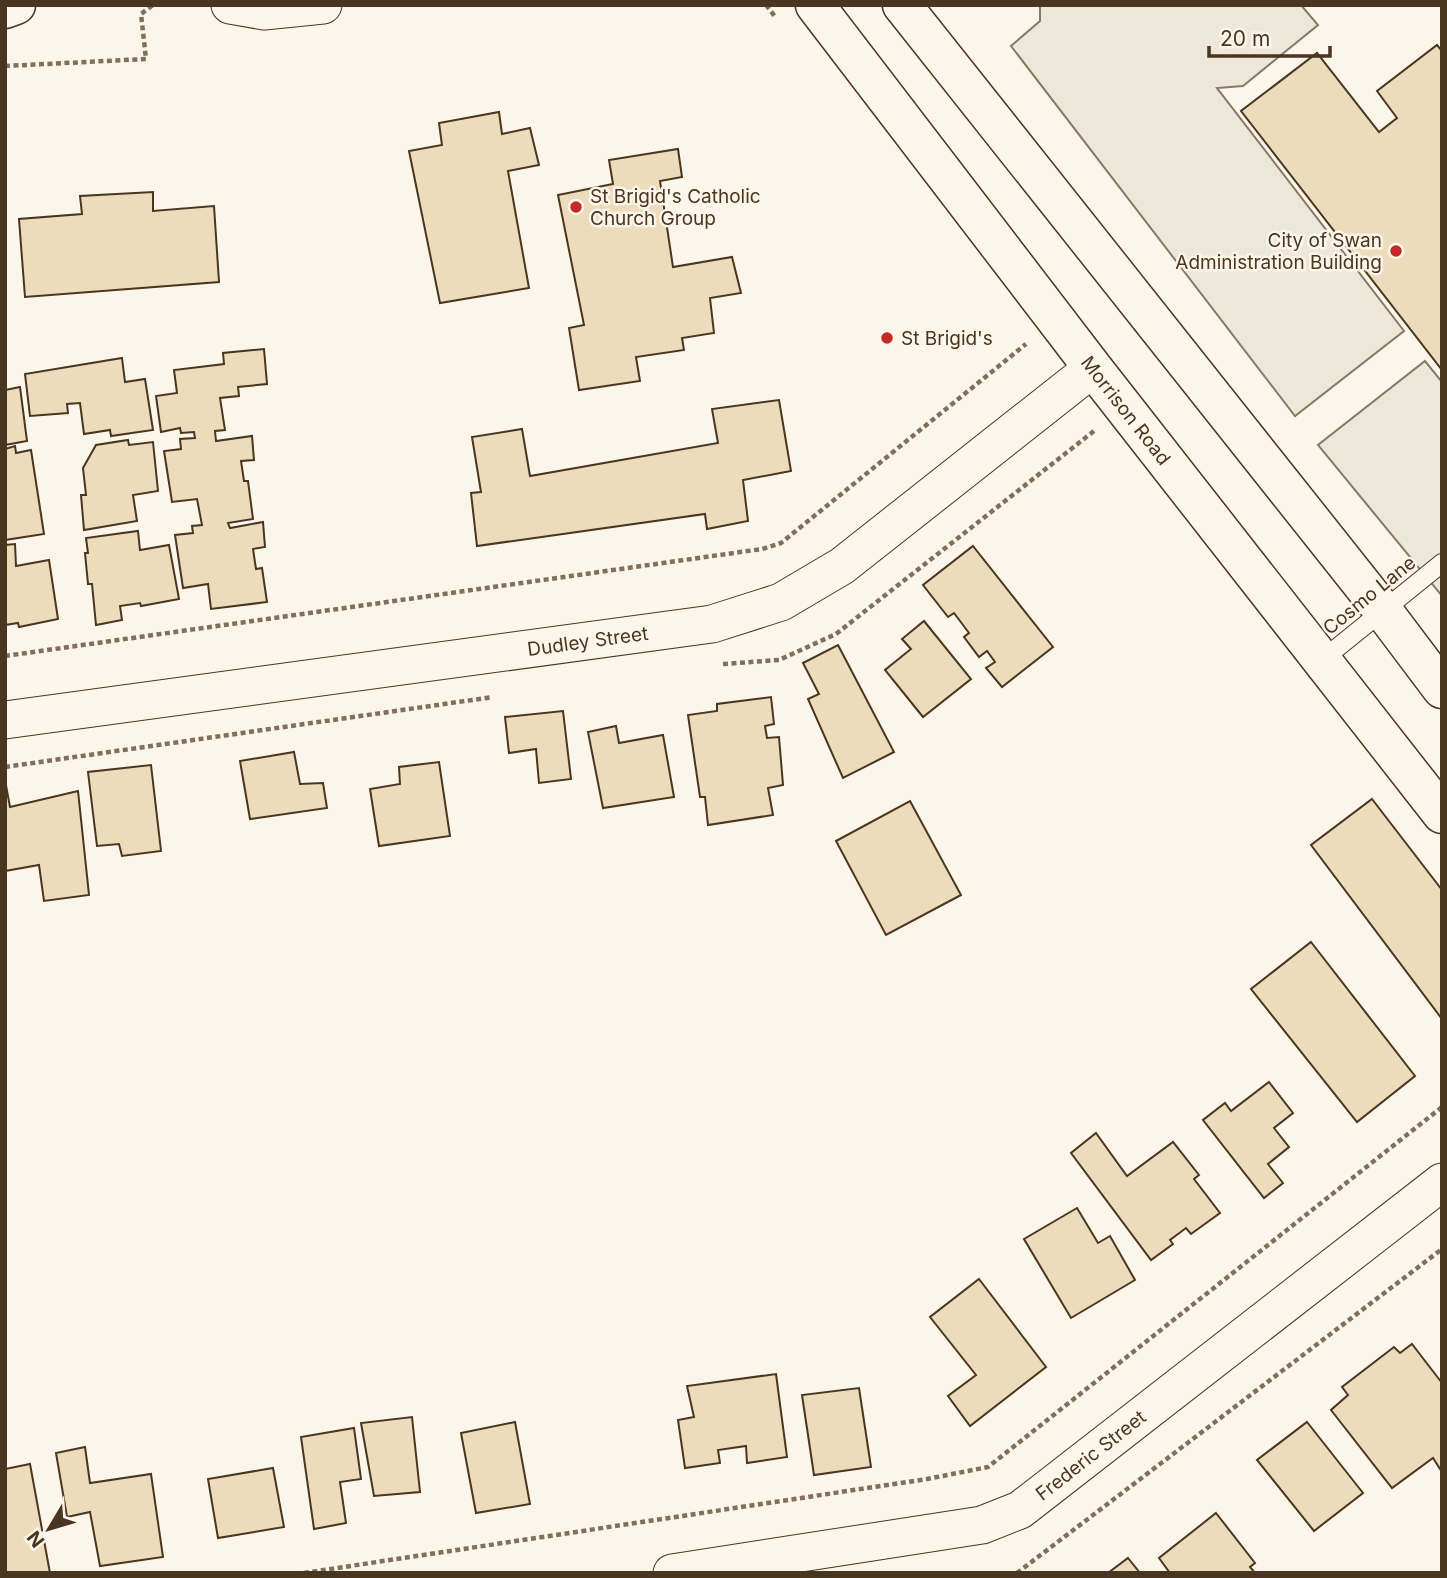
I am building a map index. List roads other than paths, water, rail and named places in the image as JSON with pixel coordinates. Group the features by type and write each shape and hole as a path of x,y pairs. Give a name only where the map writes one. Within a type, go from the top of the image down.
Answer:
{"main road":[{"path":"5,9 16,5"},
{"name":"Morrison Road","path":"814,5 1093,368 1442,814"},
{"path":"902,5 1384,611 1442,690"}],"street":[{"path":"230,5 264,11 323,5"},
{"name":"Dudley Street","path":"5,720 712,624 781,602 842,566 1093,368"},
{"name":"Frederic Street","path":"672,1573 745,1567 982,1525 1020,1510 1442,1182"}],"lane":[{"name":"Cosmo Lane","path":"1322,660 1442,563"}],"place":[{"name":"St Brigid's Catholic Church Group","path":"576,207"},
{"name":"City of Swan Administration Building","path":"1396,251"},
{"name":"St Brigid's","path":"887,338"}]}
